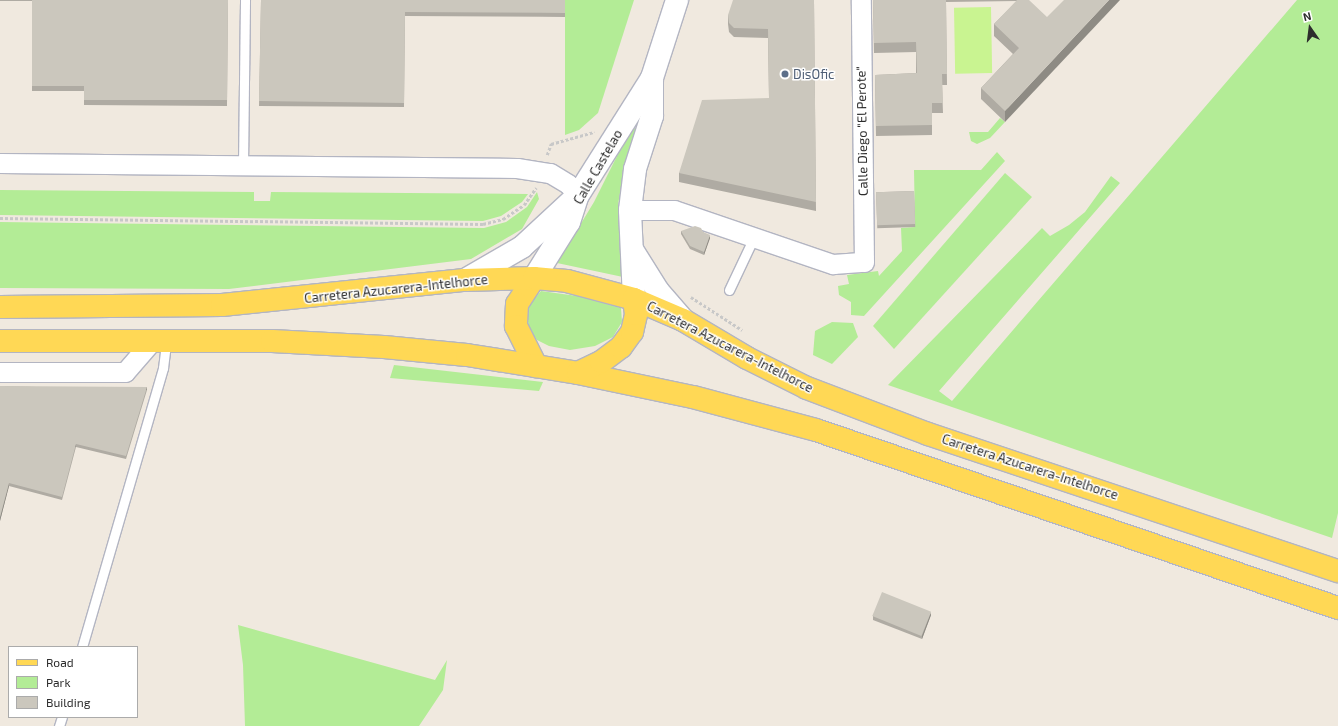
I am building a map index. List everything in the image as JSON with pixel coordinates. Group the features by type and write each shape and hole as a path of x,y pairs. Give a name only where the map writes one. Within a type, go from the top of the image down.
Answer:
{"main road":[{"name":"Calle Castelao","path":"534,278 569,222 578,195 652,78 677,0"},
{"name":"Calle Castelao","path":"634,299 630,210 635,169 652,116 652,78"},
{"path":"465,280 522,247 578,195"},
{"path":"632,248 658,291 683,320"},
{"path":"534,278 517,304 516,326 536,366"},
{"name":"Carretera Azucarera-Intelhorce","path":"0,307 222,305 465,280 534,278 567,280 634,299 683,320 747,358 807,388 928,434 1338,571"},
{"path":"578,373 601,362 621,347 632,332 636,314 634,299"},
{"path":"0,341 272,341 384,347 467,355 578,373 693,397 816,430 1338,608"}],"street":[{"name":"Calle Diego \"El Perote\"","path":"754,237 833,264 864,262 860,0"},
{"path":"0,163 517,168 550,173 568,184 578,195"},
{"path":"630,210 674,210 754,237"},
{"path":"0,372 125,372 158,342"}],"lane":[{"path":"243,165 244,0"},
{"path":"729,290 754,237"},
{"path":"82,646 163,368 158,342"}],"green space":[{"path":"565,0 634,0 598,113 579,130 565,135"},
{"path":"1297,0 1338,0 1338,513 1332,538 888,385 1042,228 1050,236 1069,225 1085,212 1111,176 1120,183 939,391 952,401"},
{"path":"991,7 992,73 955,74 954,8"},
{"path":"1000,118 1005,122 990,138 977,144 971,141 969,132 988,132"},
{"path":"631,128 637,129 624,169 618,205 623,277 557,263 594,202"},
{"path":"997,152 1005,161 864,316 851,315 851,302 839,295 838,286 849,284 847,275 878,271 879,276 902,251 901,228 915,227 914,170 981,170"},
{"path":"1005,173 1032,197 894,349 873,326"},
{"path":"0,190 254,192 254,201 270,201 271,192 528,194 522,202 501,216 483,221 0,215"},
{"path":"537,192 539,199 522,229 471,259 229,289 0,288 0,222 484,228 506,222 527,207"},
{"path":"541,291 577,296 621,308 622,322 613,337 595,346 570,350 549,346 537,340 530,330 527,318 528,306"},
{"path":"832,322 853,323 858,337 832,364 813,355 815,331"},
{"path":"394,365 543,382 539,391 390,378"},
{"path":"238,625 435,680 447,660 443,690 419,726 245,726 243,665"}],"building":[{"path":"32,0 228,0 227,100 84,100 84,86 32,86"},
{"path":"261,0 565,0 565,13 405,12 404,103 259,101"},
{"path":"733,0 814,0 816,202 679,173 702,100 769,98 768,29 734,28 729,23 728,15"},
{"path":"873,0 946,0 947,74 942,74 943,103 932,103 932,125 876,126 875,75 917,73 916,42 874,43"},
{"path":"1017,0 1029,0 1047,17 1064,0 1109,0 1005,111 981,88 1019,48 994,24"},
{"path":"914,191 915,224 877,225 876,192"},
{"path":"695,226 701,228 703,232 710,235 704,252 690,246 681,231"},
{"path":"0,386 147,387 126,456 76,444 62,497 9,483 0,517"},
{"path":"882,592 931,612 921,636 872,616"}],"place":[{"name":"DisOfic","path":"785,74"}]}
